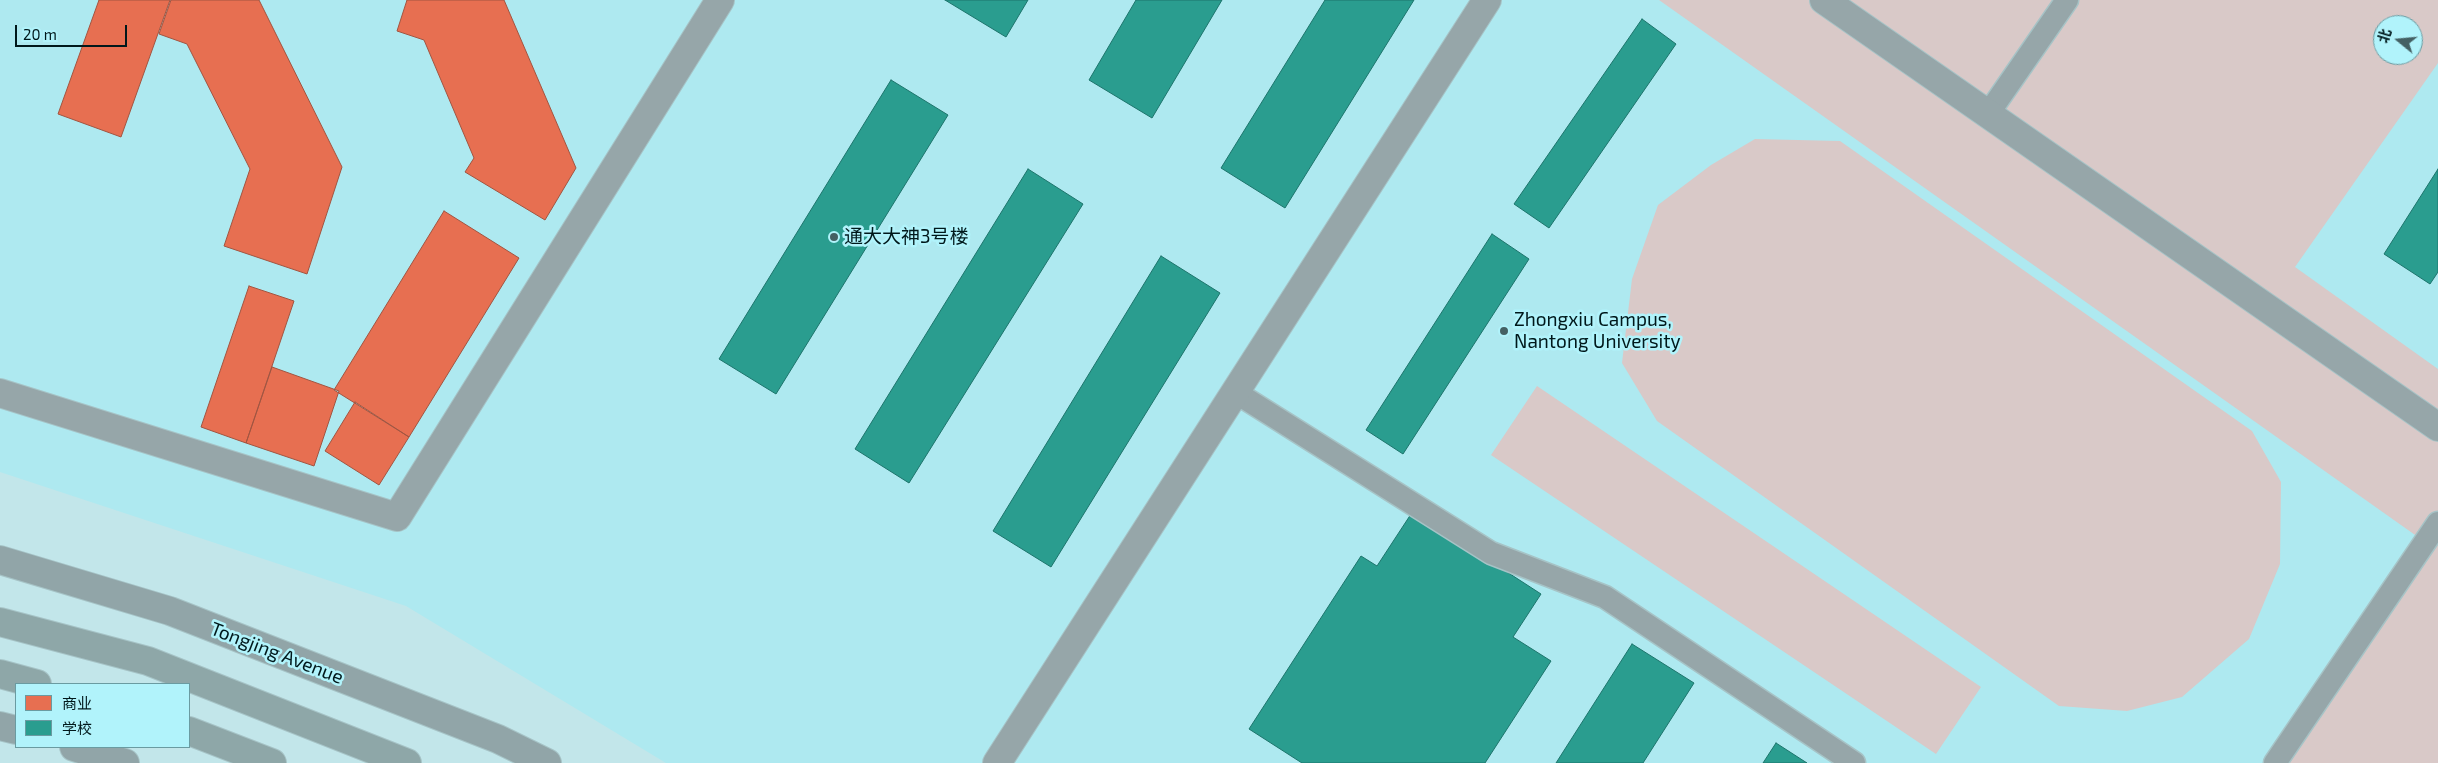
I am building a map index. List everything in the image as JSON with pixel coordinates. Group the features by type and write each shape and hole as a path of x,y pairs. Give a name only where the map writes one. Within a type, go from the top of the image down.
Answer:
{"highway":[{"path":"0,622 148,661 407,763"},
{"path":"0,674 33,683"},
{"path":"190,731 272,763"}],"main road":[{"name":"Tongjing Avenue","path":"0,560 170,611 498,739 548,763"},
{"path":"0,726 15,730"},
{"path":"77,748 125,763"}],"street":[{"path":"0,393 397,517 720,0"},
{"path":"997,763 1486,0"},
{"path":"1824,0 2438,427"}],"lane":[{"path":"1988,114 2067,0"},
{"path":"1235,392 1491,554 1605,597 1854,763"},
{"path":"2275,763 2438,523"}],"shaded area":[{"name":"Zhongxiu Campus, Nantong University","path":"0,0 2438,0 2438,763 666,763 406,606 0,472"},
{"path":"1659,0 2438,0 2438,63 2295,267 2438,369 2438,763 2275,763 2425,542"},
{"path":"1755,139 1840,141 2252,431 2281,482 2280,564 2249,639 2182,697 2127,711 2059,706 1657,421 1622,363 1632,279 1658,205 1711,165"},
{"path":"1537,386 1981,687 1936,754 1491,455"}],"building: 商业":[{"path":"99,0 170,0 121,137 58,114"},
{"path":"171,0 259,0 342,167 307,274 224,246 250,169 187,44 159,34"},
{"path":"407,0 504,0 576,168 545,220 465,172 474,158 424,40 397,31"},
{"path":"444,211 519,258 409,437 334,390"},
{"path":"249,286 294,301 246,443 201,427"},
{"path":"272,367 339,391 314,466 246,443"},
{"path":"355,402 409,437 379,485 325,451"}],"building: 学校":[{"path":"945,0 1028,0 1006,37"},
{"path":"1136,0 1222,0 1152,118 1089,80"},
{"path":"1325,0 1414,0 1285,208 1221,168"},
{"path":"1642,19 1676,44 1549,228 1514,204"},
{"name":"通大大神3号楼","path":"891,80 948,115 776,394 719,359"},
{"path":"1028,169 1083,204 909,483 855,449"},
{"path":"2438,169 2438,272 2430,284 2384,254"},
{"path":"1492,234 1529,259 1403,454 1366,430"},
{"path":"1161,256 1220,293 1051,567 993,531"},
{"path":"1413,511 1541,594 1513,637 1551,661 1485,763 1302,763 1249,729 1361,556 1377,566"},
{"path":"1632,644 1694,683 1643,763 1556,763"},
{"path":"1776,743 1807,763 1763,763"}],"place":[{"name":"通大大神3号楼","path":"834,237"},
{"name":"Zhongxiu Campus, Nantong University","path":"1504,331"}]}
